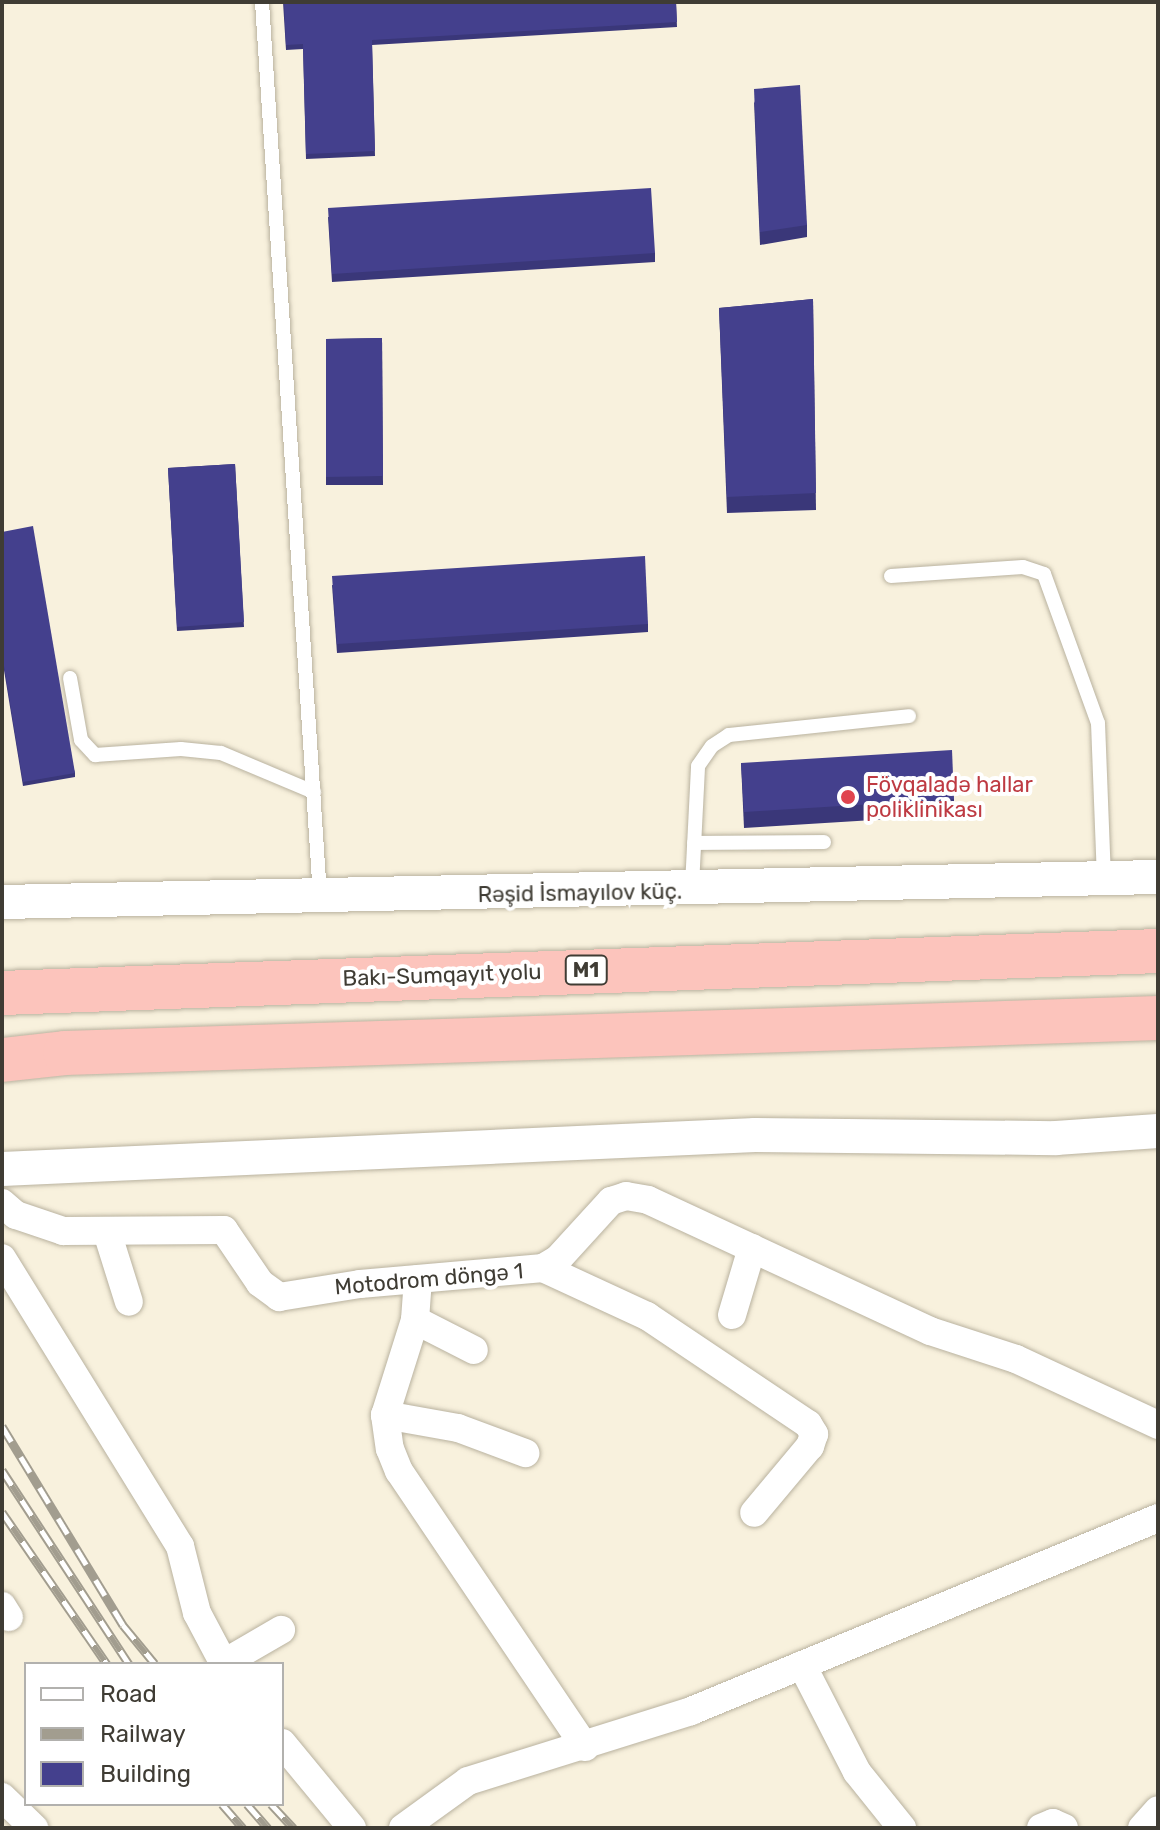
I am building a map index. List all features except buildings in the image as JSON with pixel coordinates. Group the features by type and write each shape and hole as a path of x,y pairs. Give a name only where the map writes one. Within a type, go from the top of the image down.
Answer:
{"highway":[{"name":"Bakı-Sumqayıt yolu","path":"8,992 1158,951"},
{"path":"10,1059 1158,1018"}],"street":[{"name":"Rəşid İsmayılov küç.","path":"2,902 692,891 1158,877"},
{"path":"2,1169 755,1135 1056,1138 1158,1131"},
{"name":"Motodrom döngə 1","path":"3,1211 50,1229 107,1232 224,1230 260,1283 279,1297 418,1279 543,1268 567,1250 592,1216 626,1196 648,1200 930,1331 1016,1359 1158,1425"},
{"path":"107,1232 129,1302"},
{"path":"732,1315 752,1248"},
{"path":"2,1258 180,1546 197,1613 223,1662"},
{"path":"543,1268 647,1316 808,1424 814,1434 810,1446 754,1513"},
{"path":"418,1279 415,1320 385,1415 385,1432 399,1471 585,1747"},
{"path":"415,1320 474,1350"},
{"path":"385,1415 458,1428 525,1453"},
{"path":"403,1828 432,1802 468,1781 585,1747 802,1665 1158,1518"},
{"path":"227,1662 281,1630"},
{"path":"802,1665 857,1772 894,1825"},
{"path":"284,1745 352,1828"},
{"path":"2,1797 34,1828"},
{"path":"1142,1828 1158,1810"},
{"path":"1041,1828 1053,1823 1064,1828"}],"lane":[{"path":"262,2 320,898"},
{"path":"891,576 1023,567 1044,574 1098,723 1104,879"},
{"path":"70,678 81,740 95,755 181,749 221,753 314,792"},
{"path":"692,891 698,766 712,746 729,735 909,716"},
{"path":"694,843 824,842"}],"railway":[{"path":"2,1426 123,1625 153,1662"},
{"path":"2,1470 128,1662"},
{"path":"2,1512 106,1662"},
{"path":"224,1806 243,1828"},
{"path":"249,1806 268,1828"},
{"path":"273,1806 293,1828"}],"place":[{"name":"Fövqaladə hallar poliklinikası","path":"848,797"}]}
